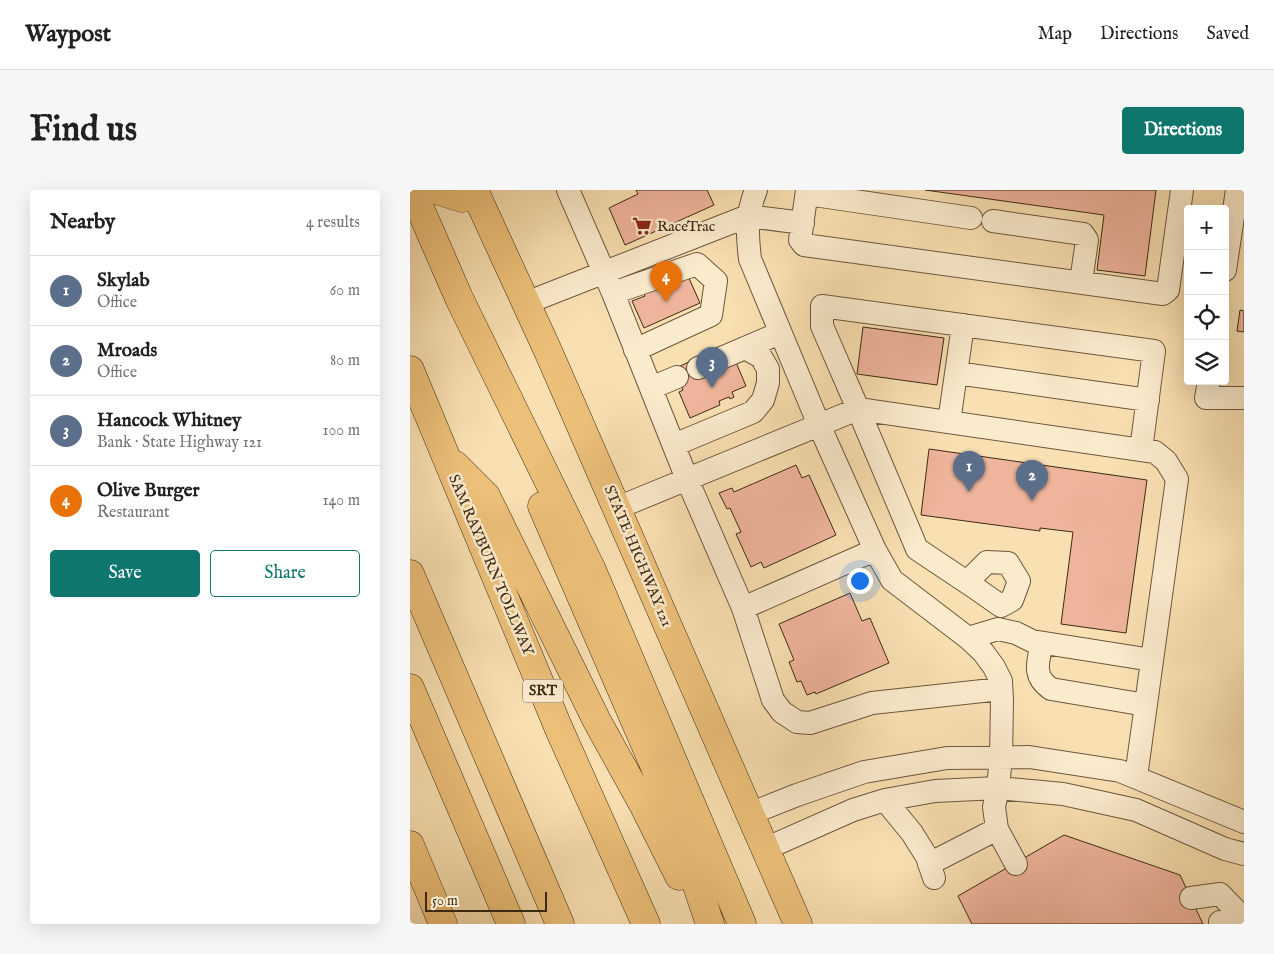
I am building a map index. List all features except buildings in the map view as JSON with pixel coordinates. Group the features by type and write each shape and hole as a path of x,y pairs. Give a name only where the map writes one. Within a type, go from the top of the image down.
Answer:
{"main road":[{"path":"412,190 459,298 592,568 742,924"},
{"path":"436,190 462,198 476,193"},
{"name":"STATE HIGHWAY 121","path":"476,193 617,508 798,924"},
{"path":"459,298 462,320 664,788 710,924"},
{"name":"SAM RAYBURN TOLLWAY","path":"410,370 559,729 646,924"},
{"path":"445,455 486,496 593,712 644,806 701,924"},
{"path":"410,574 560,924"},
{"path":"410,688 511,924"},
{"path":"410,845 440,923"}],"street":[{"path":"568,190 613,293 687,479 743,608 773,700 782,712 797,722 810,723 872,703 1001,689"},
{"path":"756,190 748,216 750,259 818,425 874,550 892,580 968,638 994,666 1001,681 1001,757 994,807 997,829 1016,864"},
{"path":"1081,282 1088,240 1083,234 807,192 800,240 804,245 1163,294 1168,290 1182,190"},
{"path":"1228,250 1237,190"},
{"path":"526,303 748,216 803,222"},
{"path":"613,293 697,264 716,281 711,315 635,350"},
{"path":"1001,606 917,549 822,326 822,306 1154,351 1141,450"},
{"path":"949,422 963,325"},
{"path":"698,368 780,333"},
{"path":"674,445 752,412 763,400 768,383 768,369 762,357 745,348"},
{"path":"956,372 1148,400"},
{"path":"651,388 677,377"},
{"path":"766,390 798,377"},
{"path":"1208,385 1206,398 1244,398"},
{"path":"617,508 858,409 1155,452 1166,461 1177,479 1136,777"},
{"path":"743,608 874,550"},
{"path":"970,585 973,576 987,562 1008,564 1019,581 1012,600 1001,606"},
{"path":"998,629 1001,606"},
{"path":"968,638 998,629 1016,633 1032,641 1152,660"},
{"path":"1042,643 1037,668 1043,684 1051,689 1146,705"},
{"path":"749,814 790,797 864,772 947,758 1029,756 1120,771 1244,822"},
{"path":"765,849 853,810 886,800 935,790 998,788 1063,794 1136,810 1225,849 1244,854"},
{"path":"886,800 912,832 927,857 931,871 997,829"},
{"path":"1191,898 1220,894 1244,919"}],"place":[{"name":"RaceTrac","path":"642,226"},
{"name":"Olive Burger","path":"666,302"},
{"name":"Hancock Whitney","path":"712,388"},
{"name":"Skylab","path":"969,492"},
{"name":"Mroads","path":"1032,501"}]}
